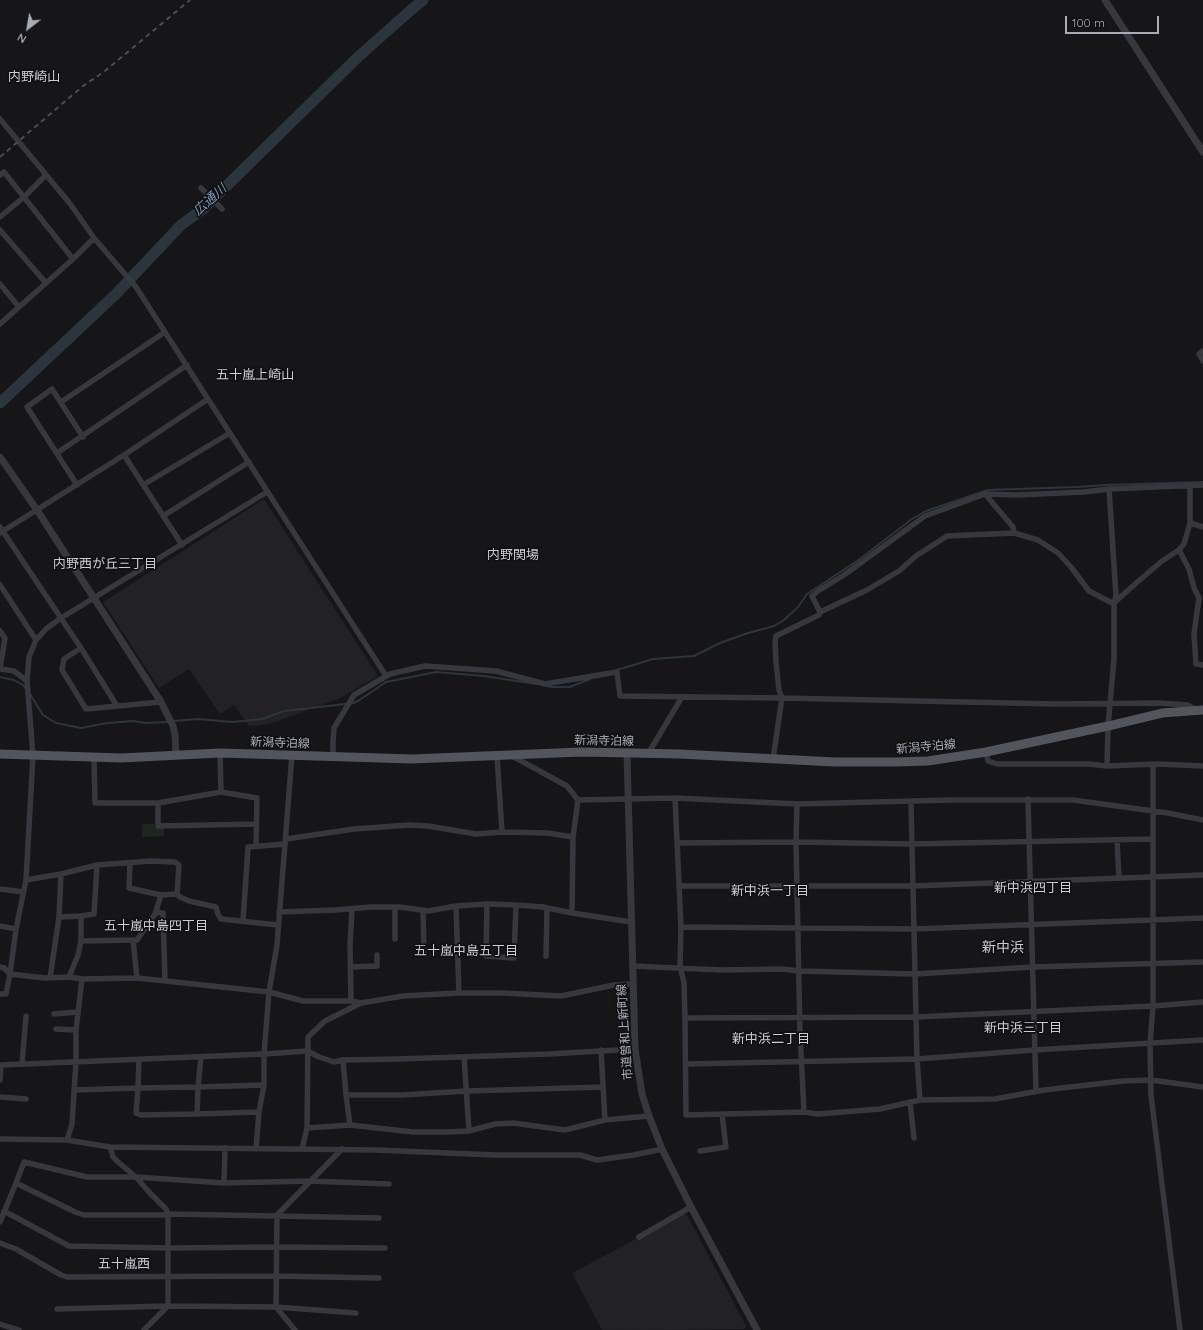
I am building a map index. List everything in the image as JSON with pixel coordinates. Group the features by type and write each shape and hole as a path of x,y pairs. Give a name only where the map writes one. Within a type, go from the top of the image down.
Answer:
{"main road":[{"name":"新潟寺泊線","path":"0,754 94,758 220,753 412,759 581,752 835,762 895,762 928,760 986,752 1162,713 1200,710"}],"street":[{"path":"1105,0 1203,152"},
{"path":"0,119 71,205 94,238 112,257 150,307 386,676"},
{"path":"0,175 4,172 73,259"},
{"path":"0,217 24,198 46,175"},
{"path":"202,188 220,208"},
{"path":"0,230 46,283"},
{"path":"0,324 73,259 94,238"},
{"path":"0,284 19,307"},
{"path":"61,402 165,332"},
{"path":"1203,351 1198,354 1203,361"},
{"path":"56,453 83,437 187,365"},
{"path":"77,485 27,407 52,389 83,437"},
{"path":"117,706 81,648 1,530 77,485 208,399"},
{"path":"143,485 230,433"},
{"path":"124,455 182,545"},
{"path":"0,457 37,510 161,702 173,726 176,755"},
{"path":"163,516 249,462"},
{"path":"820,612 812,596 844,575 925,516 985,494 1017,495 1203,485"},
{"path":"1114,604 1151,570 1179,550 1184,544 1190,523 1190,486"},
{"path":"1107,766 1108,726 1114,659 1114,604 1116,595 1110,489"},
{"path":"0,994 6,994 16,929 26,880 33,755 27,681 29,657 36,640 46,629 61,618 267,492"},
{"path":"985,494 1013,527 1014,533"},
{"path":"1190,523 1203,527"},
{"path":"773,759 782,698 779,690 776,662 776,636 819,615 820,612 867,590 899,571 916,556 946,536 1014,533 1038,540 1058,553 1071,567 1089,591 1114,604"},
{"path":"1179,550 1189,569 1194,588 1200,598 1194,634 1196,664 1203,665"},
{"path":"0,585 36,640"},
{"path":"0,631 5,638 0,669 14,671 27,681"},
{"path":"81,648 64,659 62,670 86,709 161,702"},
{"path":"333,757 334,728 354,695 390,674 425,666 496,671 545,684 617,672 620,696 1055,704 1174,704 1188,705 1200,710"},
{"path":"648,754 682,697"},
{"path":"986,752 988,761 997,764 1089,764 1107,766 1153,764 1203,766"},
{"path":"220,753 221,792"},
{"name":"市道曽和上新町線","path":"627,753 632,984 635,1049 642,1094 662,1149 691,1207 757,1330"},
{"path":"256,1149 259,1112 264,1085 264,1054 269,992 277,945 292,755"},
{"path":"511,755 566,786 578,800 573,837 572,913"},
{"path":"497,756 502,832"},
{"path":"94,758 95,803 158,803 221,792 257,798 256,846"},
{"path":"1153,764 1153,1006 1150,1044 1151,1095 1180,1330"},
{"path":"578,800 675,798 797,804 1028,799 1073,800 1153,811 1203,820"},
{"path":"675,798 681,926 680,967 684,982 686,1115 804,1112 818,1114 880,1109 920,1100 995,1099 1036,1091 1123,1081 1151,1080 1203,1087"},
{"path":"1028,799 1036,1091"},
{"path":"911,802 917,1059 920,1100"},
{"path":"158,803 158,826 256,824"},
{"path":"797,804 796,842 804,1112"},
{"path":"243,921 248,847 354,829 409,825 428,826 476,834 502,832 573,837"},
{"path":"677,843 796,842 911,844 1153,839"},
{"path":"1117,840 1119,878"},
{"path":"26,880 61,874 97,865 151,861 175,862 179,865 177,894"},
{"path":"130,863 129,888 161,895 177,894 189,901 216,907 221,919 278,925"},
{"path":"59,917 94,914 97,865"},
{"path":"50,978 59,917 61,874"},
{"path":"679,886 912,886 1203,874"},
{"path":"0,889 23,892"},
{"path":"81,941 137,940 156,912 161,895"},
{"path":"280,912 371,907 396,907 428,911 456,906 487,904 547,908 631,922"},
{"path":"487,904 486,956 514,958 516,905"},
{"path":"456,906 459,993"},
{"path":"395,939 396,907"},
{"path":"546,956 547,908"},
{"path":"351,1001 352,909"},
{"path":"423,910 424,952"},
{"path":"156,912 163,913 165,981"},
{"path":"69,977 78,955 81,941 81,916"},
{"path":"681,926 914,929 1203,918"},
{"path":"0,926 16,929"},
{"path":"133,940 137,978"},
{"path":"351,967 377,966 377,955"},
{"path":"632,966 721,970 782,969 799,971 915,974 1033,967 1203,962"},
{"path":"0,967 4,968 10,974 50,978 69,977 82,980 137,978 269,992 303,1000 351,1001 361,1003"},
{"path":"67,1140 72,1124 76,1062 77,1012 82,980"},
{"path":"302,1149 307,1128 308,1037 325,1021 361,1003 403,996 459,993 502,993 560,996 614,985 632,984"},
{"path":"685,1018 916,1017 1153,1006 1203,1002"},
{"path":"54,1014 77,1012"},
{"path":"22,1064 26,1016"},
{"path":"56,1029 76,1030"},
{"path":"686,1064 917,1059 1034,1050 1203,1040"},
{"path":"0,1080 0,1065 308,1051 319,1058 334,1062 343,1060 574,1053 601,1050 635,1049"},
{"path":"601,1050 605,1120"},
{"path":"197,1114 201,1057"},
{"path":"464,1057 469,1131"},
{"path":"139,1059 136,1113 141,1115 259,1112"},
{"path":"343,1060 350,1125"},
{"path":"74,1090 264,1085"},
{"path":"346,1095 402,1095 466,1091 603,1087"},
{"path":"0,1097 26,1099"},
{"path":"910,1102 914,1138"},
{"path":"700,1150 726,1147 722,1114"},
{"path":"307,1128 350,1125 413,1132 448,1132 469,1131 495,1124 513,1123 565,1130 605,1120 649,1116"},
{"path":"0,1139 67,1140 110,1147 302,1149 495,1155 580,1155 597,1160 634,1155 662,1149"},
{"path":"110,1147 118,1162 136,1177 166,1208 168,1214 168,1306 144,1330"},
{"path":"224,1183 225,1148"},
{"path":"295,1330 276,1307 277,1215 342,1150"},
{"path":"0,1222 24,1162 87,1177 136,1177 224,1183 310,1181 389,1184"},
{"path":"16,1183 76,1212 84,1214 277,1215 379,1218"},
{"path":"0,1205 69,1246 168,1248 384,1248"},
{"path":"639,1237 691,1207"},
{"path":"0,1243 16,1249 67,1277 276,1276 379,1278"},
{"path":"57,1309 168,1306 276,1307 356,1313"},
{"path":"0,1324 16,1329"}],"shaded area":[{"path":"264,499 378,676 340,698 270,724 249,726 234,705 220,714 189,669 159,688 103,602"},
{"path":"142,824 154,824 155,828 164,828 164,836 142,837"},
{"path":"683,1214 687,1215 746,1326 745,1329 602,1330 572,1273"}],"waterway":[{"name":"広通川","path":"0,403 115,295 181,225 203,209 358,57 423,0"},
{"path":"617,670 653,659 694,656 720,643 774,626 784,620 798,607 807,594 857,561 912,519 926,511 988,490 1203,482"},
{"path":"351,704 386,682 436,672 484,676 536,684"},
{"path":"0,677 14,680 23,685 26,689"},
{"path":"546,686 570,687 590,679"},
{"path":"30,694 43,715 56,723 81,728 107,723 134,721 145,723 168,722"},
{"path":"173,721 198,719 232,722 262,719 284,711 346,704"}],"railway":[{"path":"0,157 83,86 105,71 190,0"}],"district":[{"name":"内野崎山","path":"34,77"},
{"name":"五十嵐上崎山","path":"255,375"},
{"name":"内野関場","path":"513,555"},
{"name":"内野西が丘三丁目","path":"105,564"},
{"name":"新中浜四丁目","path":"1033,888"},
{"name":"新中浜一丁目","path":"770,891"},
{"name":"五十嵐中島四丁目","path":"156,926"},
{"name":"新中浜","path":"1003,948"},
{"name":"五十嵐中島五丁目","path":"466,951"},
{"name":"新中浜三丁目","path":"1023,1028"},
{"name":"新中浜二丁目","path":"771,1039"},
{"name":"五十嵐西","path":"124,1264"}]}
